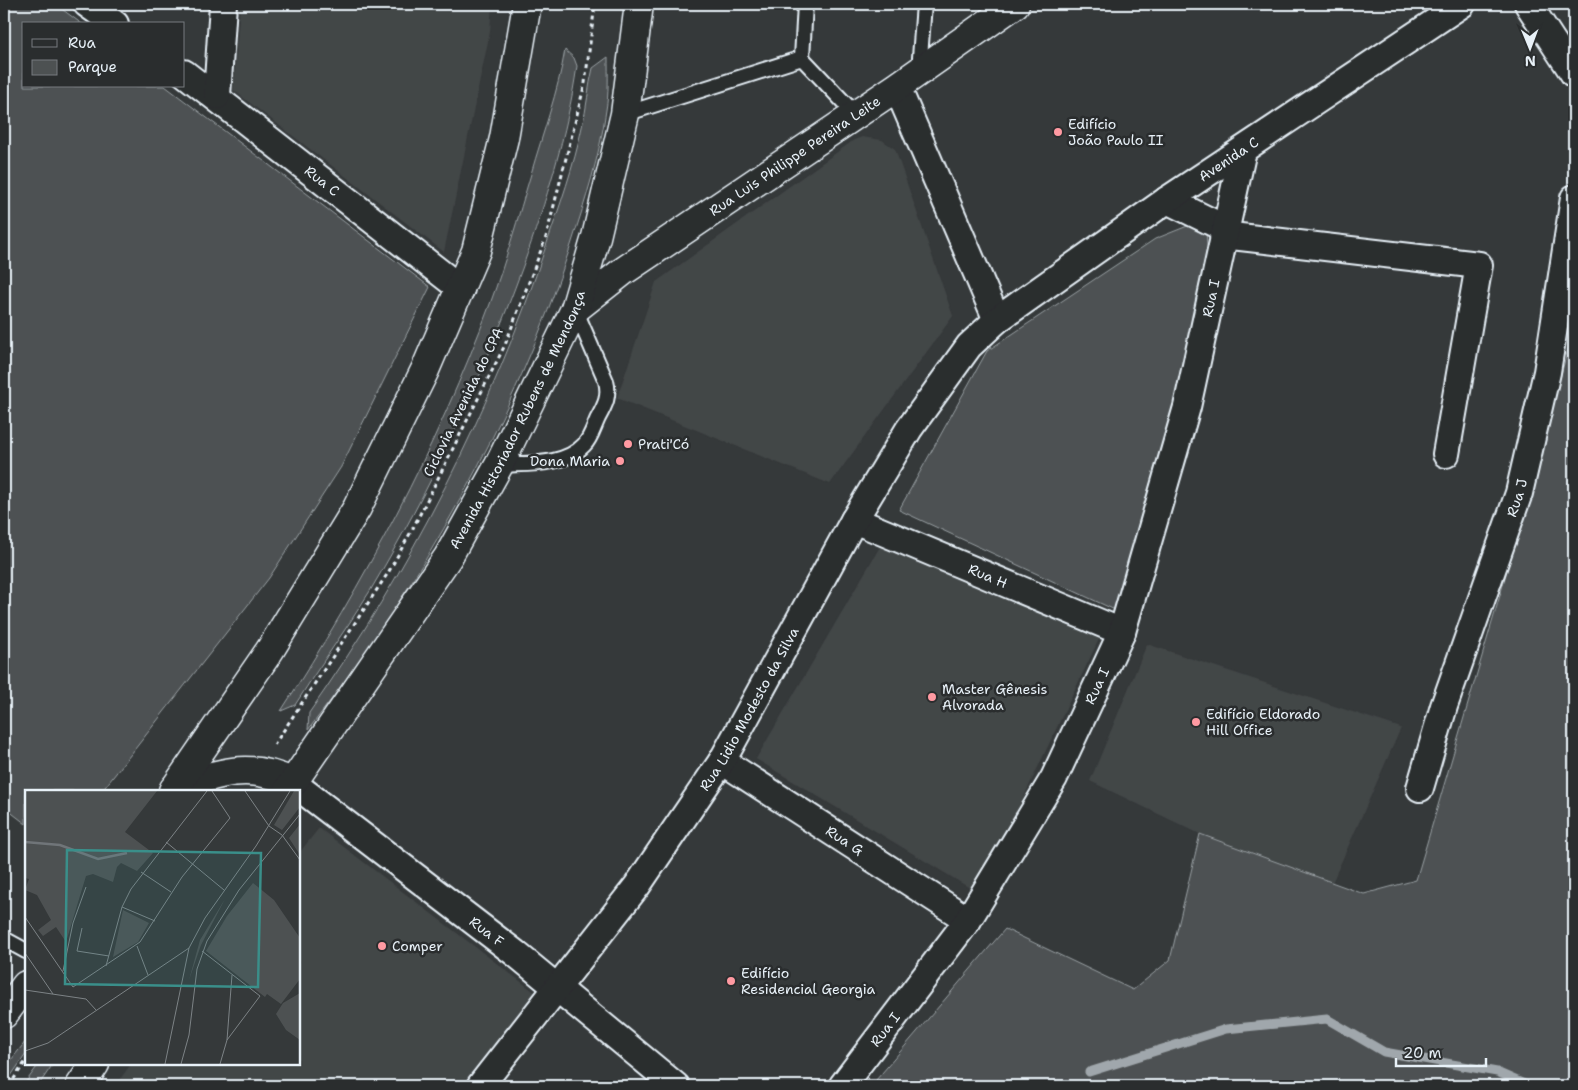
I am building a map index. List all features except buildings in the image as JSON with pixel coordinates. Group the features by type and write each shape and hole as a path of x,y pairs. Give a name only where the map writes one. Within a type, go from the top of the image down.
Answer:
{"main road":[{"path":"174,790 270,650 357,508 425,370 476,251 504,138 527,4"},
{"name":"Avenida Historiador Rubens de Mendonça","path":"290,787 448,557 499,465 575,309 596,238 624,114 639,4"},
{"name":"Rua Luis Philippe Pereira Leite","path":"575,309 622,272 908,79 1015,4"},
{"path":"174,790 233,771 255,770 275,774 290,787"},
{"path":"4,1014 25,986"},
{"path":"80,1086 94,1065"}],"street":[{"path":"87,4 112,22"},
{"path":"216,96 223,4"},
{"name":"Avenida C","path":"997,320 1167,200 1462,4"},
{"path":"1528,4 1574,74"},
{"name":"Rua C","path":"185,74 461,289"},
{"path":"908,79 997,320"},
{"name":"Rua I","path":"842,1086 968,920 1054,778 1122,632 1187,408 1243,150"},
{"name":"Rua J","path":"1420,788 1444,706 1519,493 1547,372 1574,198"},
{"path":"1167,200 1224,231 1479,265 1446,454"},
{"name":"Rua Lidio Modesto da Silva","path":"480,1086 637,886 722,761 854,520 909,429 969,346 997,320"},
{"name":"Rua H","path":"854,520 1122,632"},
{"name":"Rua G","path":"722,761 968,920"},
{"name":"Rua F","path":"300,794 557,987 676,1086"}],"lane":[{"path":"805,4 802,58 856,114"},
{"path":"908,79 924,4"},
{"path":"624,114 802,58"},
{"path":"499,465 551,462 576,452 586,444 603,409 608,390 575,309"},
{"path":"4,939 25,950"}],"path":[{"name":"Ciclovia Avenida do CPA","path":"255,770 274,746 388,573 412,530 505,344 546,237 585,83 594,4"},
{"path":"9,1086 25,1062"}],"shaded area":[{"path":"240,4 492,4 490,32 444,252 233,90"},
{"path":"862,137 882,140 895,149 953,316 830,484 617,398 656,282 854,140"},
{"name":"Master Gênesis Alvorada","path":"881,545 1101,635 978,893 756,759"},
{"path":"1147,644 1401,728 1332,883 1200,834 1090,781"},
{"name":"Comper","path":"319,828 541,997 472,1086 115,1086 130,1065 300,1065 300,852"}],"green space":[{"path":"4,4 55,4 79,22 22,22 22,88 168,88 430,287 341,467 269,578 103,790 25,790 25,823 4,807"},
{"path":"565,50 574,58 577,66 568,117 555,168 523,266 473,391 414,513 370,591 295,705 281,711 312,663 370,564 447,410 490,304 512,239 554,97"},
{"path":"608,57 607,104 592,178 548,310 522,374 493,437 461,499 426,559 389,618 308,730 309,713 381,602 414,545 445,487 501,367 525,305 571,171 584,120 593,68"},
{"path":"1190,225 1206,230 1208,262 1201,310 1115,610 899,510 987,351 1155,239"},
{"path":"1570,342 1574,348 1574,1086 885,1086 876,1080 1005,929 1133,990 1170,960 1200,834 1364,894 1416,880 1501,592"},
{"path":"25,1042 25,1055 4,1086 4,1069"},
{"path":"38,1065 52,1065 38,1086 23,1086"}],"waterway":[{"path":"1089,1072 1226,1029 1327,1019 1384,1052 1497,1072 1529,1086"}],"place":[{"name":"Edifício João Paulo II","path":"1058,132"},
{"name":"Prati'Có","path":"628,444"},
{"name":"Dona Maria","path":"620,461"},
{"name":"Master Gênesis Alvorada","path":"932,697"},
{"name":"Edifício Eldorado Hill Office","path":"1196,722"},
{"name":"Comper","path":"382,946"},
{"name":"Edifício Residencial Georgia","path":"731,981"}]}
